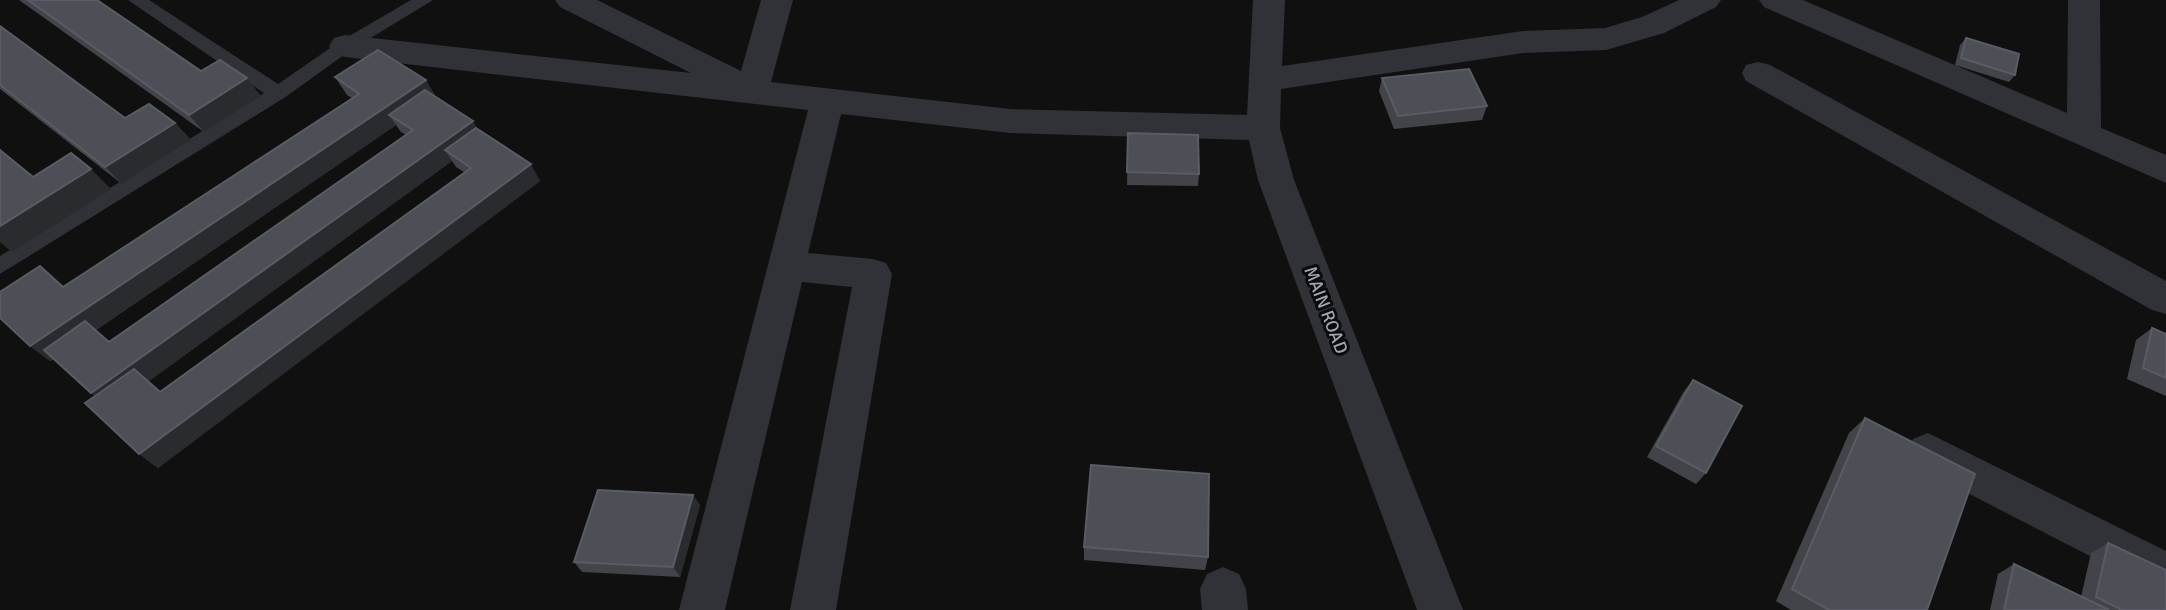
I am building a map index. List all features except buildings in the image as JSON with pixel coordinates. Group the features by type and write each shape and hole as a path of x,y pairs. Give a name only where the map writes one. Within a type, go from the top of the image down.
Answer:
{"street":[{"path":"571,0 752,90"},
{"path":"752,90 777,0"},
{"name":"MAIN ROAD","path":"1269,0 1263,128 1276,180 1440,610"},
{"path":"1264,80 1523,42 1606,39 1653,24 1705,0"},
{"path":"1775,0 2166,170"},
{"path":"2084,0 2084,133"},
{"path":"345,46 828,98 1010,121 1263,128"},
{"path":"1758,73 2166,299"},
{"path":"702,610 828,98"},
{"path":"786,265 873,274 813,610"},
{"path":"1907,441 2166,574"}],"lane":[{"path":"137,0 278,93"},
{"path":"0,266 420,1"}]}
